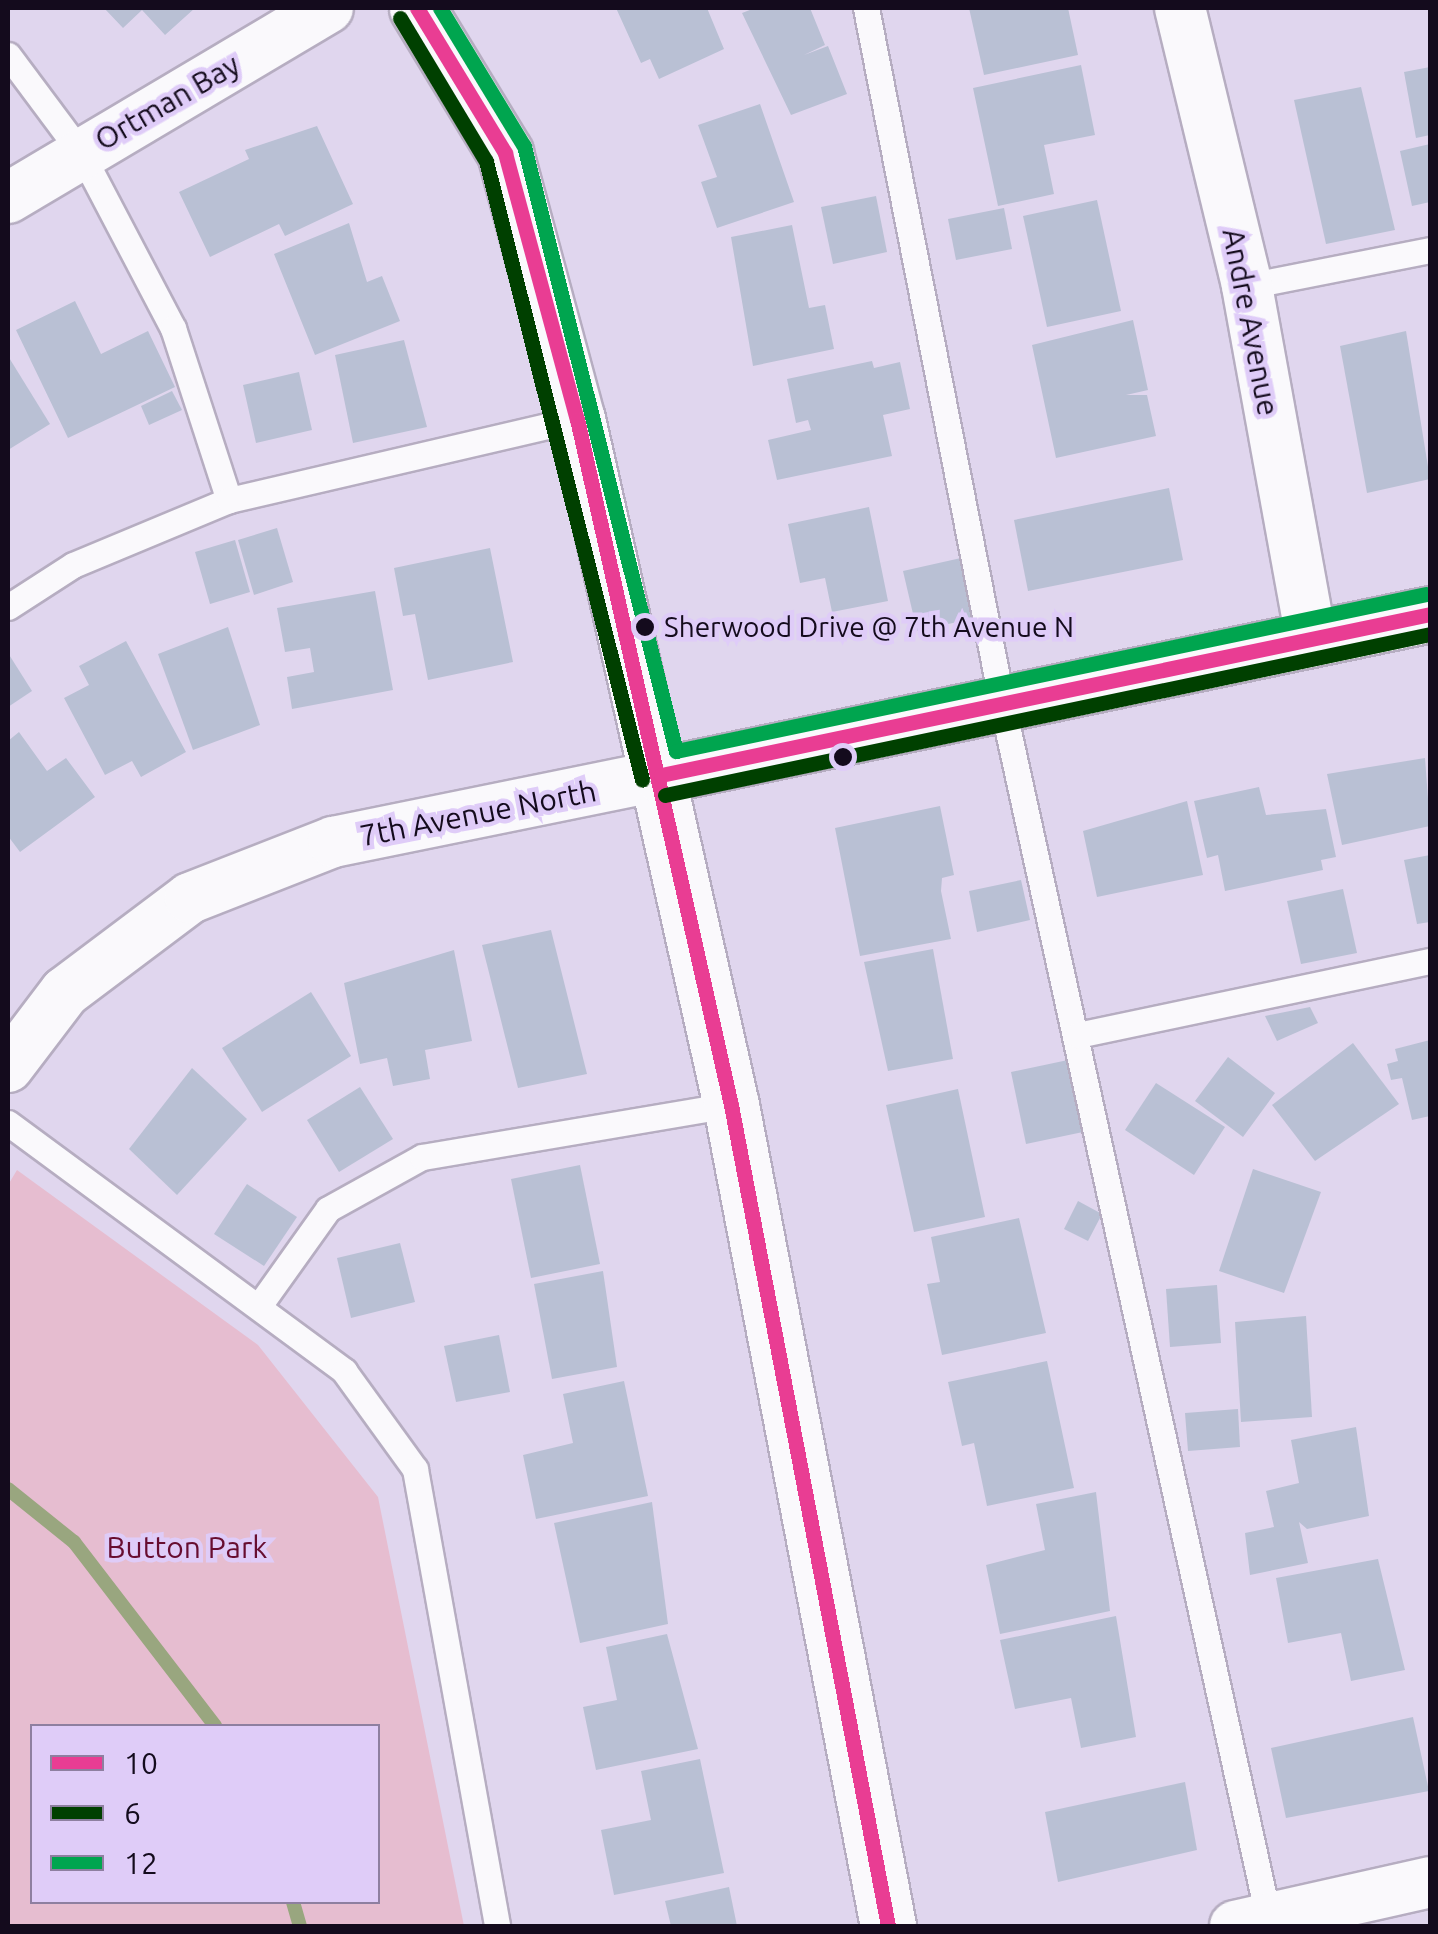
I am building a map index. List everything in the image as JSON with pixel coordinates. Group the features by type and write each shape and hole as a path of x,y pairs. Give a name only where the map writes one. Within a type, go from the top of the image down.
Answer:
{"street":[{"name":"Ortman Bay","path":"8,198 328,8"},
{"path":"417,8 506,154 577,419 661,776 731,1105 888,1926"},
{"name":"Andre Avenue","path":"1180,8 1247,286 1312,638"},
{"name":"7th Avenue North","path":"8,1067 65,992 190,898 333,842 1003,708 1430,614"},
{"path":"1258,1924 1430,1882"}],"lane":[{"path":"866,8 1003,708 1078,1035 1258,1924"},
{"path":"8,55 80,153 173,328 229,500"},
{"path":"1247,286 1430,250"},
{"path":"8,608 73,565 229,500 577,419"},
{"path":"1078,1035 1430,961"},
{"path":"261,1303 328,1209 422,1157 731,1105"},
{"path":"8,1124 261,1303 344,1370 415,1469 497,1926"}],"green space":[{"name":"Button Park","path":"17,1170 258,1345 378,1497 464,1926 8,1926 8,1185"}],"building":[{"path":"104,8 195,8 165,35 142,10 123,28"},
{"path":"616,8 707,8 724,49 659,79 650,59 641,63"},
{"path":"755,8 810,8 825,45 804,55 828,46 847,94 791,115 742,13"},
{"path":"969,8 1068,8 1078,55 984,75"},
{"path":"1081,65 1095,135 1044,145 1054,194 998,206 973,88"},
{"path":"1430,67 1430,135 1416,138 1404,72"},
{"path":"1361,87 1395,230 1326,244 1294,100"},
{"path":"760,104 794,202 717,228 701,182 717,177 698,125"},
{"path":"317,126 353,204 285,236 279,224 210,257 179,192 249,159 245,150"},
{"path":"1430,144 1430,202 1412,206 1400,151"},
{"path":"876,196 887,252 833,264 821,207"},
{"path":"1097,200 1121,311 1047,327 1023,216"},
{"path":"1004,208 1012,249 956,260 948,219"},
{"path":"349,223 367,282 382,276 400,321 315,355 274,254"},
{"path":"792,225 809,308 825,305 834,349 753,366 731,237"},
{"path":"75,301 101,354 148,331 175,387 68,438 16,330"},
{"path":"1133,320 1148,390 1126,395 1147,395 1156,436 1056,458 1032,345"},
{"path":"1406,331 1430,479 1367,493 1340,346"},
{"path":"404,340 427,427 353,443 335,355"},
{"path":"8,356 50,424 8,450"},
{"path":"872,361 874,368 900,362 910,409 883,415 892,456 777,480 768,440 811,430 808,420 796,423 787,379"},
{"path":"299,372 312,430 256,443 243,385"},
{"path":"172,391 182,410 149,425 141,406"},
{"path":"1169,488 1183,560 1028,591 1014,520"},
{"path":"869,507 888,601 832,612 825,578 800,583 788,524"},
{"path":"277,528 293,582 254,595 238,540"},
{"path":"235,540 250,592 210,604 195,552"},
{"path":"490,548 513,662 428,680 415,614 403,616 394,568"},
{"path":"961,558 975,618 917,631 903,571"},
{"path":"375,591 393,690 292,709 287,677 314,672 310,648 285,652 277,608"},
{"path":"228,627 260,725 193,750 158,654"},
{"path":"126,641 186,752 141,777 132,761 105,775 64,698 89,685 79,666"},
{"path":"8,653 32,691 8,707"},
{"path":"19,732 47,771 66,758 95,797 20,852 8,836 8,741"},
{"path":"1425,758 1430,826 1342,845 1327,774"},
{"path":"1259,787 1266,815 1326,809 1336,857 1321,860 1323,870 1225,891 1218,855 1207,858 1194,801"},
{"path":"1187,801 1203,875 1097,897 1083,831"},
{"path":"940,806 954,875 942,878 941,891 951,939 860,956 835,828"},
{"path":"1430,855 1430,922 1417,924 1404,860"},
{"path":"1021,880 1030,920 977,932 969,891"},
{"path":"1343,889 1357,953 1301,964 1287,901"},
{"path":"551,930 587,1074 518,1088 482,945"},
{"path":"933,949 953,1059 888,1071 864,962"},
{"path":"454,950 472,1041 425,1050 430,1079 393,1086 387,1058 360,1064 344,983"},
{"path":"311,992 351,1056 262,1112 222,1048"},
{"path":"1310,1007 1318,1023 1277,1041 1265,1016"},
{"path":"1430,1040 1430,1116 1412,1120 1402,1078 1391,1080 1387,1064 1398,1061 1395,1049"},
{"path":"1353,1043 1399,1104 1315,1161 1272,1105"},
{"path":"1228,1057 1275,1093 1243,1137 1195,1101"},
{"path":"1068,1060 1083,1132 1026,1144 1011,1072"},
{"path":"192,1068 247,1119 177,1195 129,1149"},
{"path":"1156,1083 1225,1127 1194,1175 1125,1130"},
{"path":"360,1087 393,1139 339,1172 307,1120"},
{"path":"958,1089 985,1217 914,1232 886,1105"},
{"path":"580,1165 600,1264 531,1278 511,1179"},
{"path":"1253,1169 1321,1192 1284,1293 1219,1271"},
{"path":"247,1184 297,1217 264,1266 214,1234"},
{"path":"1078,1201 1102,1214 1088,1241 1064,1229"},
{"path":"1019,1218 1046,1333 942,1355 927,1284 940,1282 931,1237"},
{"path":"400,1243 415,1302 351,1318 337,1258"},
{"path":"603,1271 617,1367 552,1379 534,1284"},
{"path":"1217,1285 1221,1343 1170,1347 1166,1289"},
{"path":"1306,1316 1312,1417 1241,1422 1235,1322"},
{"path":"499,1335 510,1392 456,1402 444,1346"},
{"path":"1047,1361 1074,1488 987,1506 974,1443 962,1446 948,1382"},
{"path":"624,1381 648,1496 536,1519 523,1455 573,1443 563,1394"},
{"path":"1238,1409 1240,1447 1188,1451 1185,1413"},
{"path":"1356,1427 1369,1516 1307,1529 1299,1522 1308,1563 1250,1575 1245,1533 1274,1527 1266,1491 1299,1483 1291,1440"},
{"path":"1096,1492 1110,1611 1000,1634 986,1565 1045,1550 1036,1504"},
{"path":"652,1502 668,1624 580,1643 554,1523"},
{"path":"1378,1559 1405,1670 1351,1681 1341,1633 1288,1643 1276,1578"},
{"path":"1116,1616 1136,1737 1081,1748 1071,1698 1015,1709 1000,1640"},
{"path":"667,1634 698,1749 596,1770 583,1707 617,1700 606,1647"},
{"path":"1413,1717 1429,1791 1286,1818 1271,1748"},
{"path":"700,1759 724,1873 614,1895 601,1830 651,1820 641,1771"},
{"path":"1185,1782 1197,1850 1058,1882 1045,1812"},
{"path":"729,1887 737,1926 671,1926 665,1901"}],"waterway":[{"path":"8,1489 74,1542 213,1724"},
{"path":"294,1904 300,1926"}],"transit line":[{"name":"10","path":"417,8 505,153 577,419 731,1105 888,1926"},
{"name":"12","path":"440,8 524,146 676,751 1426,594"},
{"name":"6","path":"400,18 486,161 642,780"},
{"name":"10","path":"661,775 1430,614"},
{"name":"6","path":"665,795 1430,634"}],"place":[{"name":"Sherwood Drive @ 7th Avenue N","path":"645,627"}]}
